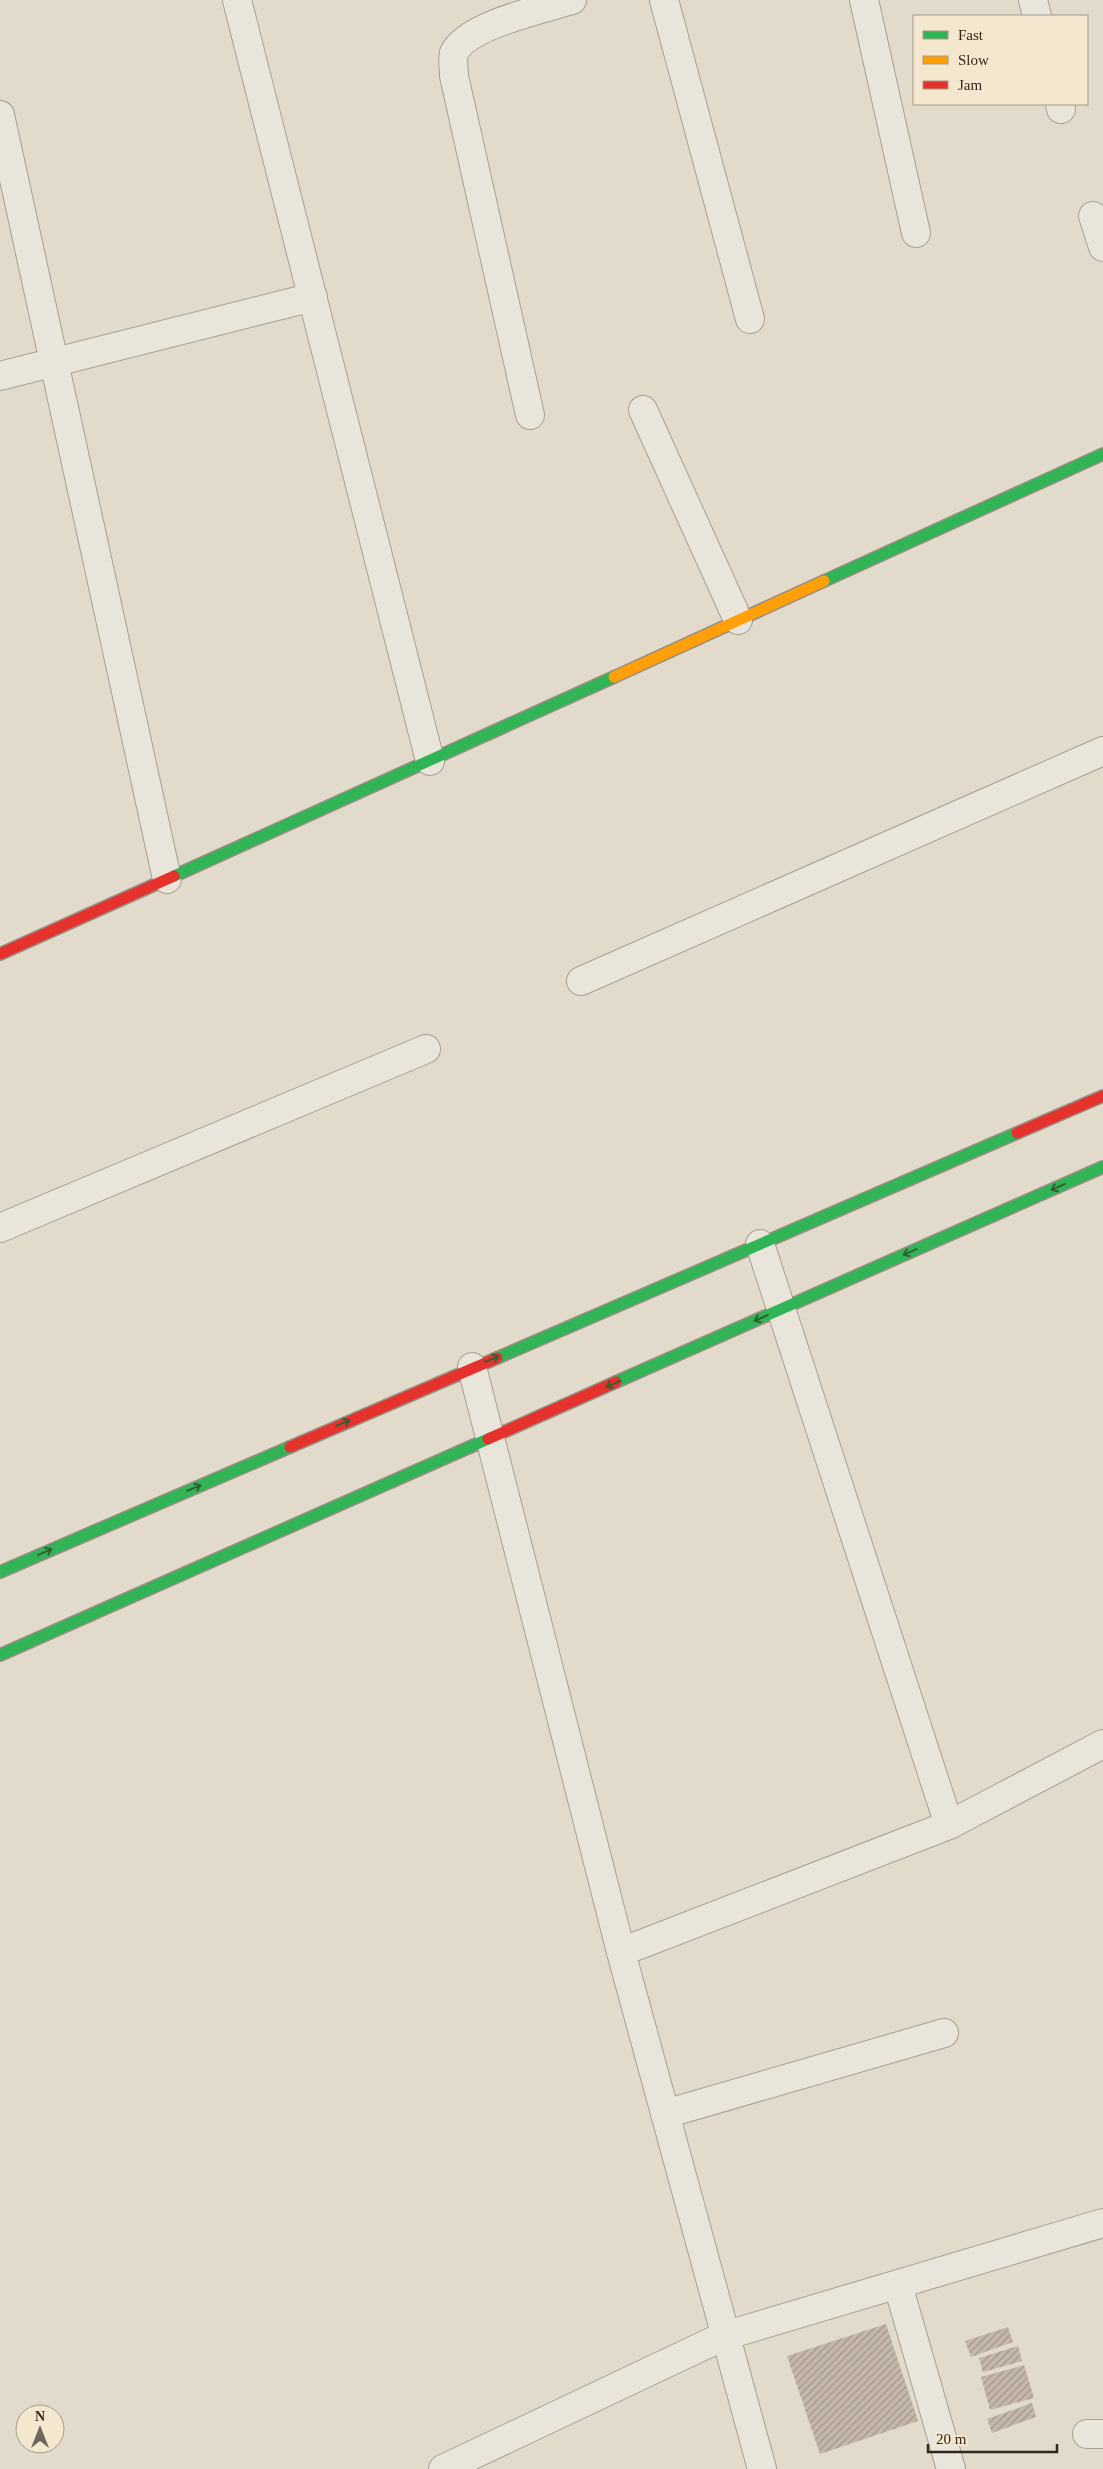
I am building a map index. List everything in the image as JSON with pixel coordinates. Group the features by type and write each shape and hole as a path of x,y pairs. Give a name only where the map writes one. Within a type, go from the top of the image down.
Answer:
{"street":[{"path":"237,0 430,761"},
{"path":"530,415 454,76 454,54 464,40 485,28 572,0"},
{"path":"664,0 750,319"},
{"path":"864,0 916,233"},
{"path":"1033,0 1037,15"},
{"path":"0,115 168,879"},
{"path":"1092,216 1103,247"},
{"path":"0,376 313,297"},
{"path":"643,410 738,620"},
{"path":"0,954 430,761 1103,454"},
{"path":"581,981 1103,751"},
{"path":"0,1228 426,1049"},
{"path":"0,1572 1103,1096"},
{"path":"0,1655 1103,1167"},
{"path":"760,1244 949,1825"},
{"path":"472,1367 492,1438 621,1952 724,2336 762,2469"},
{"path":"621,1952 949,1825 1103,1744"},
{"path":"665,2114 944,2033"},
{"path":"443,2469 477,2462 724,2336 1103,2223"},
{"path":"898,2285 950,2469"}],"building":[{"path":"886,2324 918,2421 820,2454 787,2356"},
{"path":"1008,2327 1013,2342 971,2357 965,2341"},
{"path":"1018,2346 1022,2361 983,2372 979,2358"},
{"path":"1024,2365 1034,2398 990,2410 981,2377"},
{"path":"1032,2403 1036,2417 992,2433 987,2419"}],"traffic: fast":[{"path":"824,581 1103,454"},
{"path":"174,876 614,677"},
{"path":"497,1358 1017,1133"},
{"path":"616,1382 1103,1167"},
{"path":"0,1655 488,1439"},
{"path":"0,1572 290,1447"}],"traffic: slow":[{"path":"614,677 824,581"}],"traffic: jam":[{"path":"0,954 174,876"},
{"path":"1017,1133 1103,1096"},
{"path":"290,1447 497,1358"},
{"path":"488,1439 616,1382"}]}
